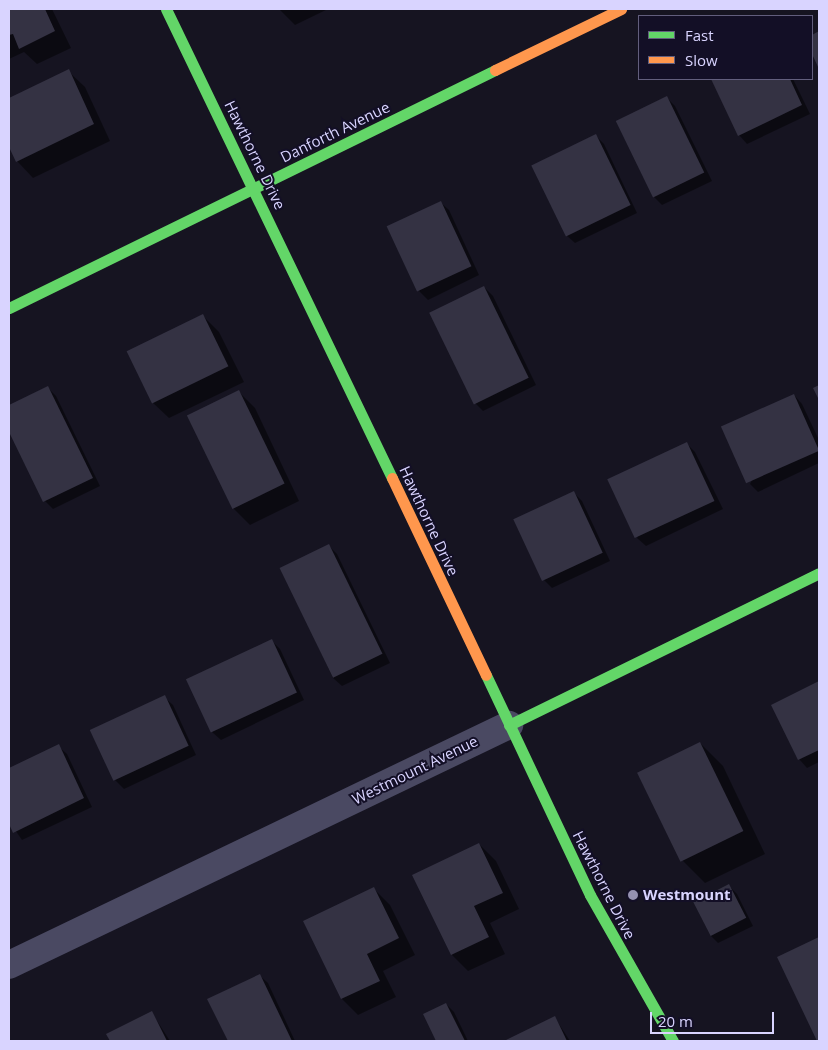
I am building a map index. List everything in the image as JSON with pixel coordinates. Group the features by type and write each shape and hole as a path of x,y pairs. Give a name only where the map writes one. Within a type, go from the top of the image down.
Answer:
{"street":[{"name":"Hawthorne Drive","path":"166,9 255,188 590,895 673,1041"},
{"name":"Danforth Avenue","path":"9,308 621,9"},
{"name":"Westmount Avenue","path":"9,965 509,725 819,573"}],"building":[{"path":"9,9 45,9 55,31 19,49 13,34 9,35"},
{"path":"819,31 819,69 813,56 813,34"},
{"path":"69,69 94,124 16,162 9,147 9,98"},
{"path":"711,80 790,80 802,105 738,136"},
{"path":"667,96 704,172 653,197 616,121"},
{"path":"596,134 631,205 566,237 531,166"},
{"path":"441,201 471,266 417,292 387,226"},
{"path":"484,286 529,378 474,404 429,313"},
{"path":"203,314 228,366 152,403 127,351"},
{"path":"819,385 819,400 813,388"},
{"path":"48,386 93,478 43,502 9,432 9,405"},
{"path":"239,390 285,483 232,509 187,415"},
{"path":"794,394 819,451 746,483 721,427"},
{"path":"687,442 714,501 635,538 607,479"},
{"path":"574,491 603,553 542,581 513,519"},
{"path":"329,544 382,654 333,678 280,568"},
{"path":"272,639 297,692 211,733 186,679"},
{"path":"819,681 819,750 798,760 771,705"},
{"path":"165,695 189,746 113,781 90,730"},
{"path":"700,742 743,831 680,862 637,773"},
{"path":"59,744 84,798 13,833 9,824 9,768"},
{"path":"479,843 503,893 474,906 489,937 451,955 412,875"},
{"path":"729,884 746,918 711,936 693,902"},
{"path":"374,887 399,938 367,954 380,981 341,999 303,921"},
{"path":"819,937 819,1041 817,1041 777,957"},
{"path":"260,974 292,1041 228,1041 207,999"},
{"path":"446,1003 465,1041 436,1041 423,1014"},
{"path":"152,1011 167,1041 110,1041 106,1034"},
{"path":"555,1016 567,1041 504,1041"}],"traffic: fast":[{"path":"166,9 392,478"},
{"path":"9,308 495,70"},
{"path":"509,725 819,573"},
{"path":"486,675 590,895 673,1041"}],"traffic: slow":[{"path":"495,70 621,9"},
{"path":"392,478 486,675"}],"place":[{"name":"Westmount","path":"633,895"}]}
